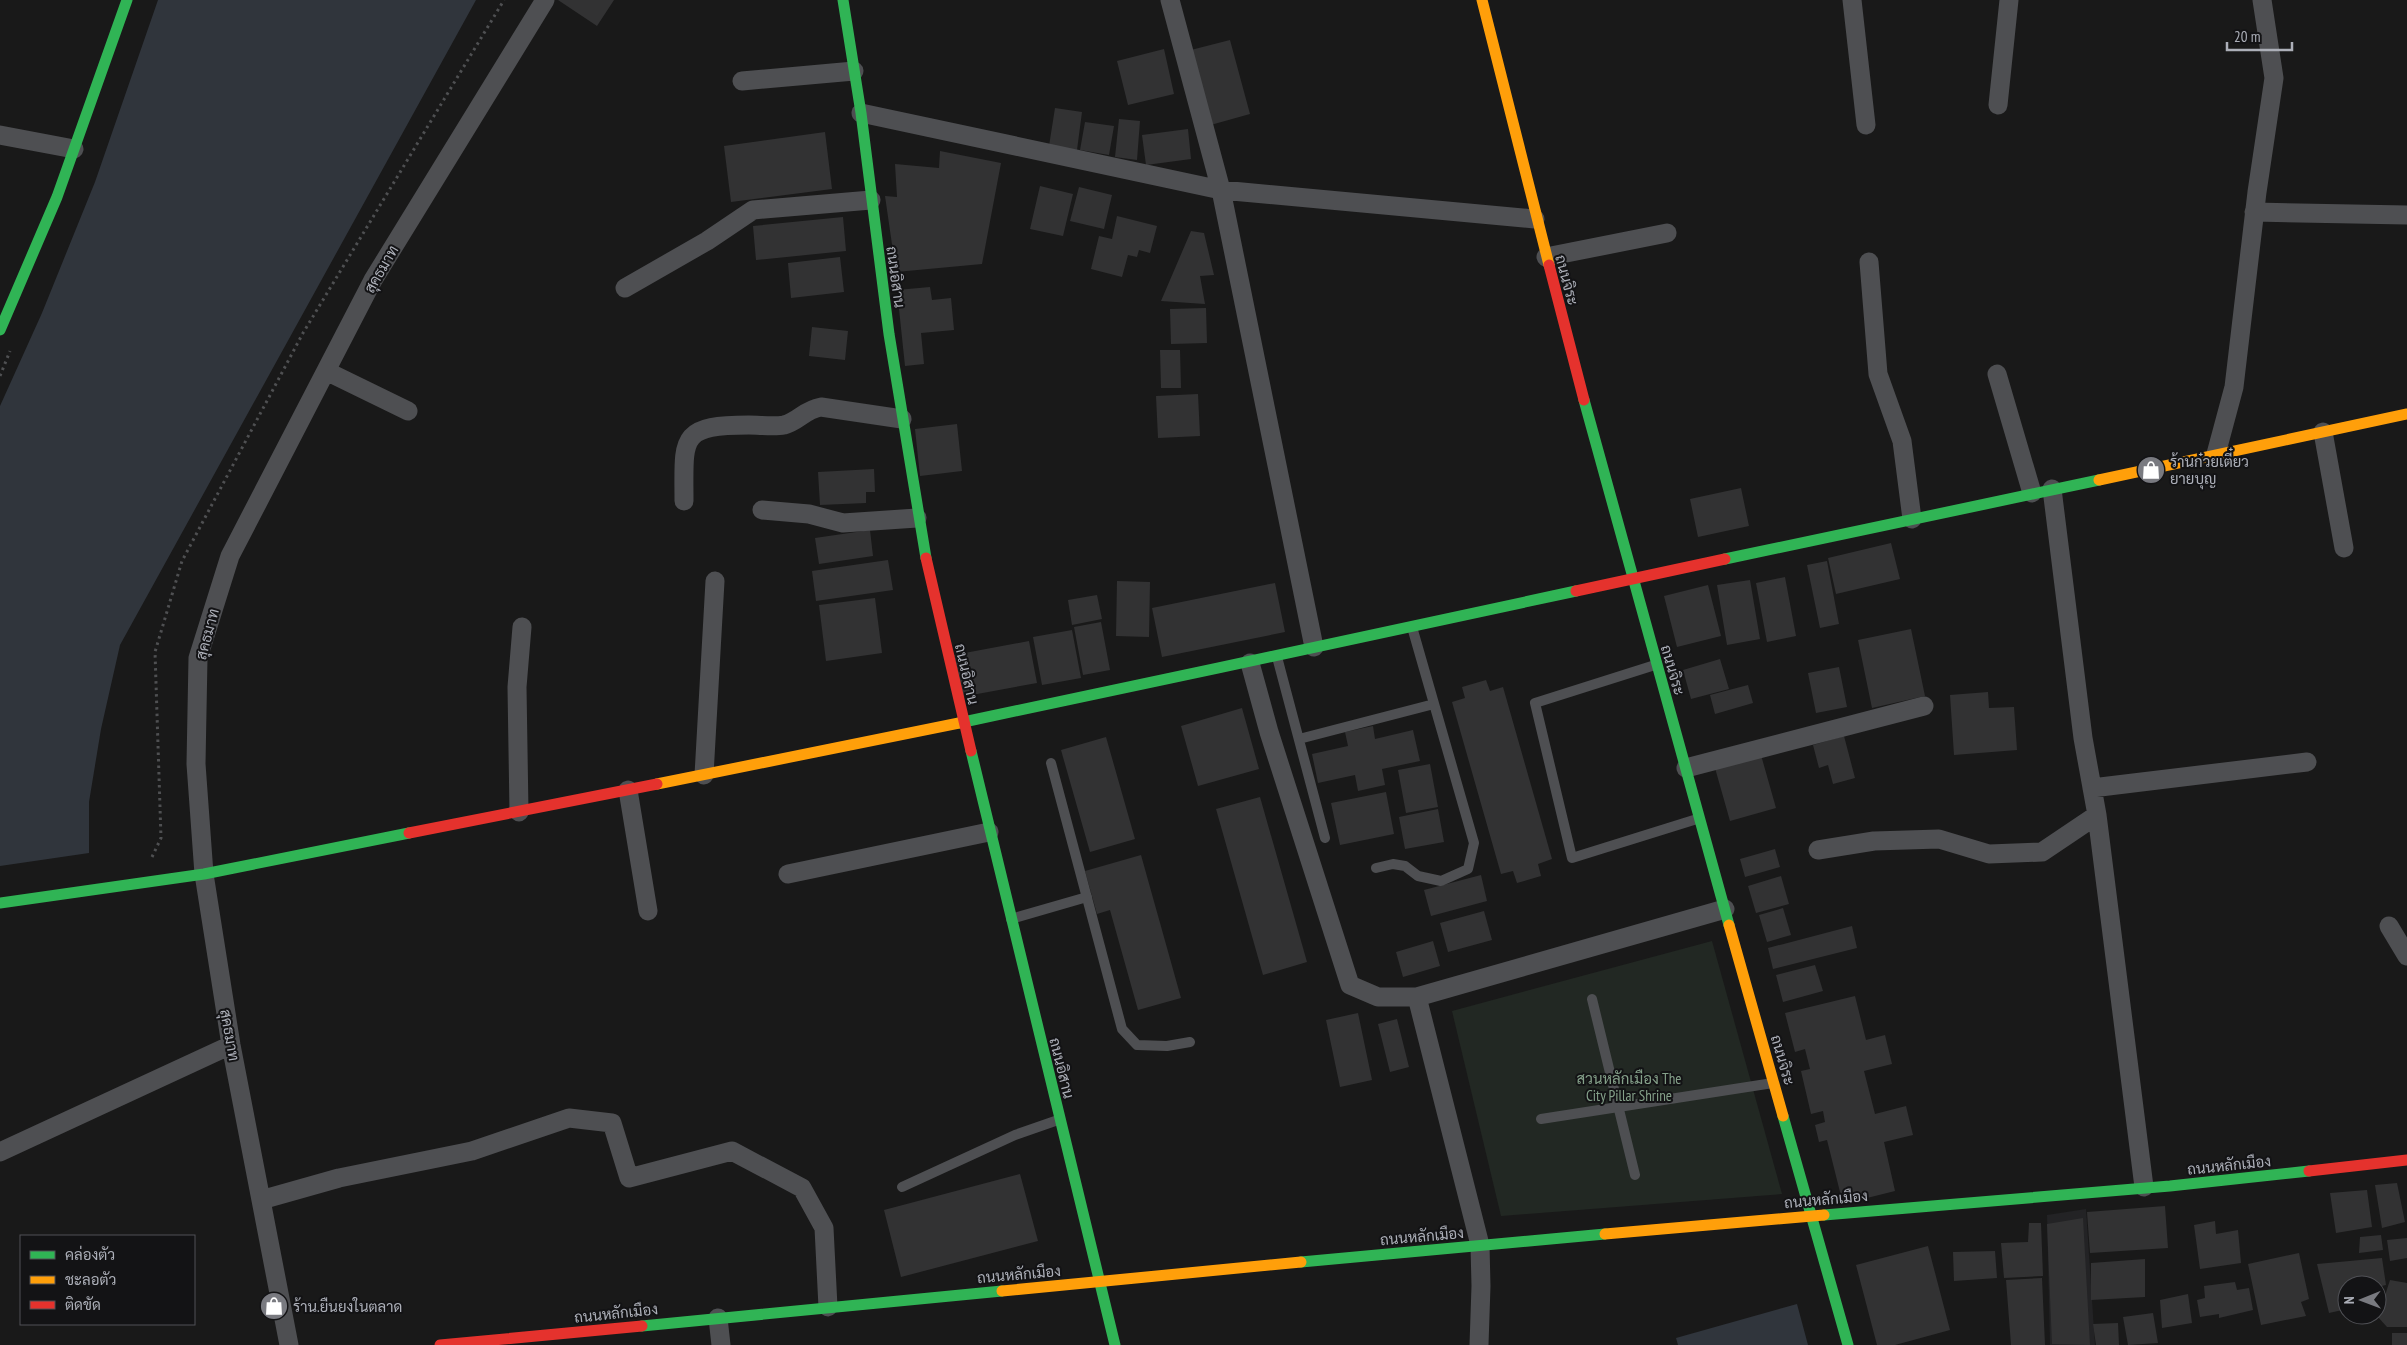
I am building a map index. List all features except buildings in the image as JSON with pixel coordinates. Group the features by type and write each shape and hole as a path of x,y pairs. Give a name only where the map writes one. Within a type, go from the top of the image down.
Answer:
{"street":[{"path":"0,330 57,197 127,0"},
{"name":"สุคธมาท","path":"289,1345 231,1045 204,874 196,764 198,658 230,556 373,280 545,0"},
{"name":"ถนนอิสาน","path":"844,0 861,113 870,200 917,518 1010,919 1115,1345"},
{"path":"1170,0 1221,190 1314,647"},
{"name":"ถนนจิระ","path":"1482,0 1535,218 1632,579 1686,768 1698,819 1725,908 1848,1345"},
{"path":"1852,0 1866,124"},
{"path":"1998,105 2009,0"},
{"path":"2216,454 2234,386 2254,212 2274,78 2262,0"},
{"path":"742,81 854,71"},
{"path":"861,113 1221,190 1535,218"},
{"path":"0,135 74,149"},
{"path":"625,288 686,254 753,210 870,200"},
{"path":"2254,212 2407,215"},
{"path":"1546,256 1666,233"},
{"path":"1869,262 1878,374 1902,441 1912,519"},
{"path":"326,371 408,411"},
{"path":"1997,374 2032,494"},
{"path":"684,501 684,449 689,437 703,429 730,425 783,425 798,418 808,409 821,407 902,419"},
{"path":"0,903 204,874 704,775 1250,663 1314,647 2407,414"},
{"path":"2323,432 2344,548"},
{"path":"2052,489 2083,738 2097,814 2144,1187"},
{"path":"762,510 809,514 843,523 917,518"},
{"path":"704,775 715,581"},
{"path":"519,812 516,687 522,627"},
{"path":"1250,663 1269,732 1350,985 1378,997 1417,997 1725,908"},
{"path":"1686,768 1924,706"},
{"path":"2092,788 2307,762"},
{"path":"628,790 648,911"},
{"path":"1818,850 1874,841 1939,839 1989,854 2042,852 2097,814"},
{"path":"788,874 990,832"},
{"path":"2389,926 2407,956"},
{"path":"1417,997 1480,1245 1479,1345"},
{"path":"0,1152 231,1045"},
{"path":"261,1200 339,1178 472,1150 569,1118 612,1123 629,1178 732,1151 802,1188 824,1228 828,1307"},
{"name":"ถนนหลักเมือง","path":"440,1345 1480,1245 2170,1186 2407,1160"},
{"path":"718,1318 721,1345"}],"lane":[{"path":"1376,868 1392,864 1405,866 1418,876 1441,881 1468,869 1474,844 1412,627"},
{"path":"1277,656 1325,838"},
{"path":"1656,665 1536,703 1572,858 1698,819"},
{"path":"1299,739 1434,704"},
{"path":"1052,763 1122,1029 1138,1045 1167,1046 1190,1042"},
{"path":"1010,919 1087,898"},
{"path":"1592,999 1620,1107 1635,1175"},
{"path":"1541,1119 1774,1083"},
{"path":"902,1187 1015,1135 1059,1120"}],"shaded area":[{"path":"158,0 476,0 120,645 101,729 89,802 89,853 0,866 0,406 42,313 95,182"},
{"path":"2086,1209 2095,1345 2050,1345 2047,1215"},
{"path":"1797,1304 1808,1345 1678,1345 1676,1338"}],"green space":[{"name":"สวนหลักเมือง The City Pillar Shrine","path":"1712,941 1782,1194 1501,1216 1452,1011"}],"traffic: fast":[{"path":"0,330 57,197 127,0"},
{"path":"843,0 861,113 889,334 926,558"},
{"path":"1584,400 1729,925"},
{"path":"1725,559 2099,480"},
{"path":"959,723 1576,591"},
{"path":"971,751 1115,1345"},
{"path":"0,903 204,874 409,833"},
{"path":"1783,1116 1848,1345"},
{"path":"1824,1215 2170,1186 2309,1171"},
{"path":"1301,1262 1605,1234"},
{"path":"642,1326 1002,1291"}],"traffic: slow":[{"path":"1482,0 1549,265"},
{"path":"2099,480 2407,414"},
{"path":"657,784 959,723"},
{"path":"1729,925 1783,1116"},
{"path":"1605,1234 1824,1215"},
{"path":"1002,1291 1301,1262"}],"traffic: jam":[{"path":"1549,265 1584,400"},
{"path":"926,558 971,751"},
{"path":"1576,591 1725,559"},
{"path":"409,833 657,784"},
{"path":"2309,1171 2407,1160"},
{"path":"440,1345 642,1326"}],"place":[{"name":"ร้านก๋วยเตี๋ยว ยายบุญ","path":"2151,470"},
{"name":"ร้าน.ยืนยงในตลาด","path":"274,1306"}]}
